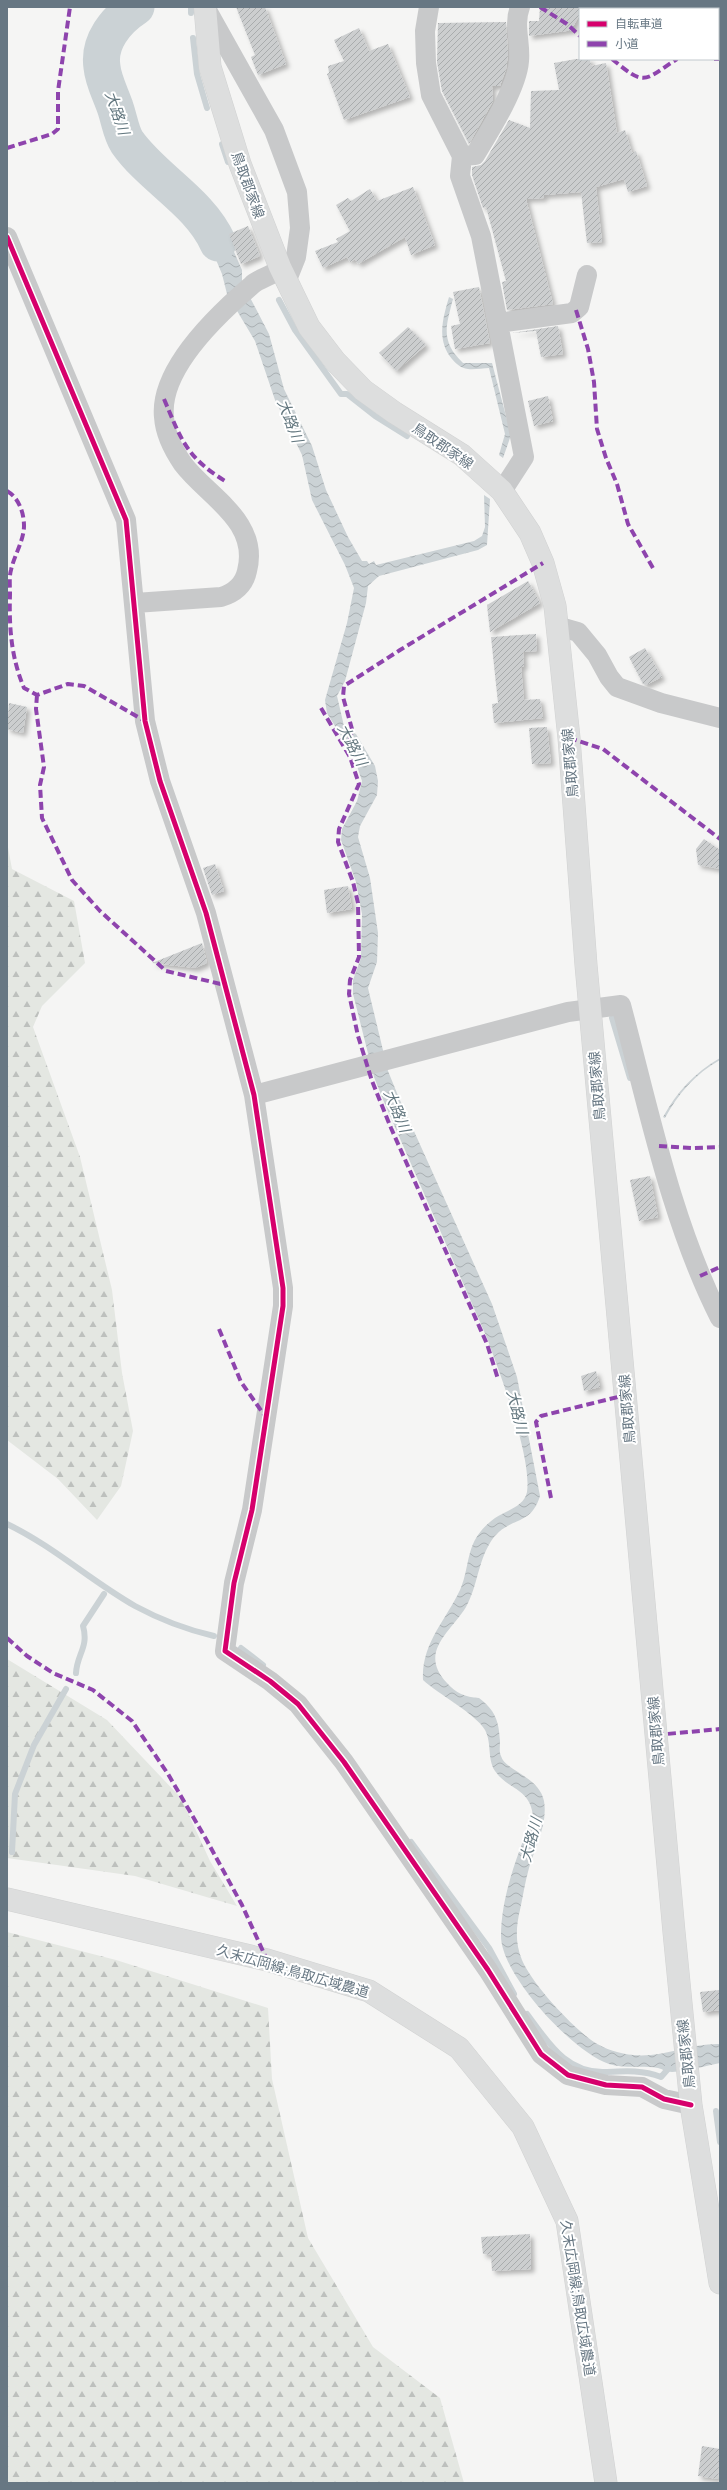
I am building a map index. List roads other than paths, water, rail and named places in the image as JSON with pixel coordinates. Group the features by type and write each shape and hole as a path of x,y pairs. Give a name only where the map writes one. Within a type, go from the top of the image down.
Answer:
{"main road":[{"name":"鳥取郡家線","path":"205,7 210,67 240,164 283,275 309,327 334,361 363,390 462,455 502,490 530,533 543,564 555,606 569,738 590,1010 688,2075 691,2105 720,2283"},
{"name":"久末広岡線;鳥取広域農道","path":"7,1899 267,1960 369,1991 459,2048 523,2127 567,2221 606,2483"}],"street":[{"path":"135,603 221,597 230,594 245,579 249,564 248,548 244,535 236,519 221,501 184,465 174,448 164,417 164,399 167,385 185,355 225,308 254,283 283,275 296,257 300,228 297,192 274,130 205,7"},
{"path":"429,7 425,31 426,63 431,94 462,156 460,176 481,236 524,457 502,490"},
{"path":"462,156 475,155 506,101 519,62 516,16 520,7"},
{"path":"7,237 126,520 146,721 160,781 206,913 254,1095 283,1288 283,1306 252,1510 234,1583 225,1651 270,1681 298,1704 344,1762 483,1963 541,2054 568,2075 606,2085 642,2087 664,2099 691,2105"},
{"path":"498,323 572,313 579,307 587,276"},
{"path":"557,626 578,632 597,655 609,677 617,687 661,703 720,718"},
{"path":"254,1095 568,1012 622,1005 666,1174 702,1283 720,1318"}],"water":[{"path":"191,195 215,217 227,236 242,270 242,282 269,334 284,389 312,446 326,490 348,537 362,561 367,561 369,564 374,561 376,565 474,541 482,536 485,527 484,495 490,499 487,545 478,550 379,576 368,586 366,603 345,681 337,696 344,726 347,731 356,734 375,766 378,781 377,795 360,826 358,837 370,878 378,933 377,962 368,988 388,1071 492,1304 517,1377 540,1496 536,1506 526,1517 507,1526 494,1537 481,1563 470,1599 466,1607 445,1634 440,1643 436,1652 435,1662 439,1672 447,1683 457,1692 469,1697 479,1698 489,1707 497,1722 501,1756 509,1766 536,1786 544,1801 545,1810 543,1827 528,1873 517,1929 518,1948 522,1960 534,1981 564,2016 585,2035 603,2047 623,2054 644,2055 666,2053 709,2044 720,2044 720,2063 690,2070 672,2072 652,2067 609,2064 594,2057 559,2029 526,1990 513,1971 504,1952 501,1936 507,1890 516,1860 533,1816 531,1807 523,1794 506,1782 495,1771 491,1761 487,1735 480,1724 474,1717 423,1680 423,1667 430,1644 463,1583 474,1541 490,1522 499,1515 514,1508 525,1497 527,1492 527,1477 525,1458 514,1415 487,1338 374,1077 353,994 353,980 361,958 362,914 356,882 341,840 342,829 357,801 362,781 354,757 327,713 325,700 347,623 354,588 345,565 312,500 302,455 275,400 255,341 227,294 222,274 201,224 185,209"},
{"path":"449,297 453,299 447,325 448,340 451,348 463,363 492,363 511,435 503,458 499,455 505,434 489,368 470,369 461,367 452,359 444,344 442,329"},
{"path":"720,1058 720,1060 695,1078 688,1085 665,1118 663,1117 680,1091 702,1070"}],"waterway":[{"name":"大路川","path":"136,7 115,25 106,40 101,58 107,87 127,142 150,167 188,202 210,228 218,243"},
{"path":"191,7 191,13"},
{"path":"193,38 197,74 207,108"},
{"path":"222,144 228,162"},
{"path":"279,300 295,330 341,394 347,394 375,416 407,436"},
{"path":"612,1018 630,1078"},
{"path":"7,1524 56,1553 103,1586 135,1606 174,1624 214,1636"},
{"path":"76,1673 78,1661 85,1640 83,1626 104,1594"},
{"path":"241,1648 263,1665"},
{"path":"12,1852 15,1794 34,1745 66,1689"},
{"path":"411,1842 489,1948 514,1994"},
{"path":"527,2014 559,2054 580,2068 606,2072 641,2072 661,2077 668,2069 668,2063"},
{"path":"716,2111 720,2142"}]}
